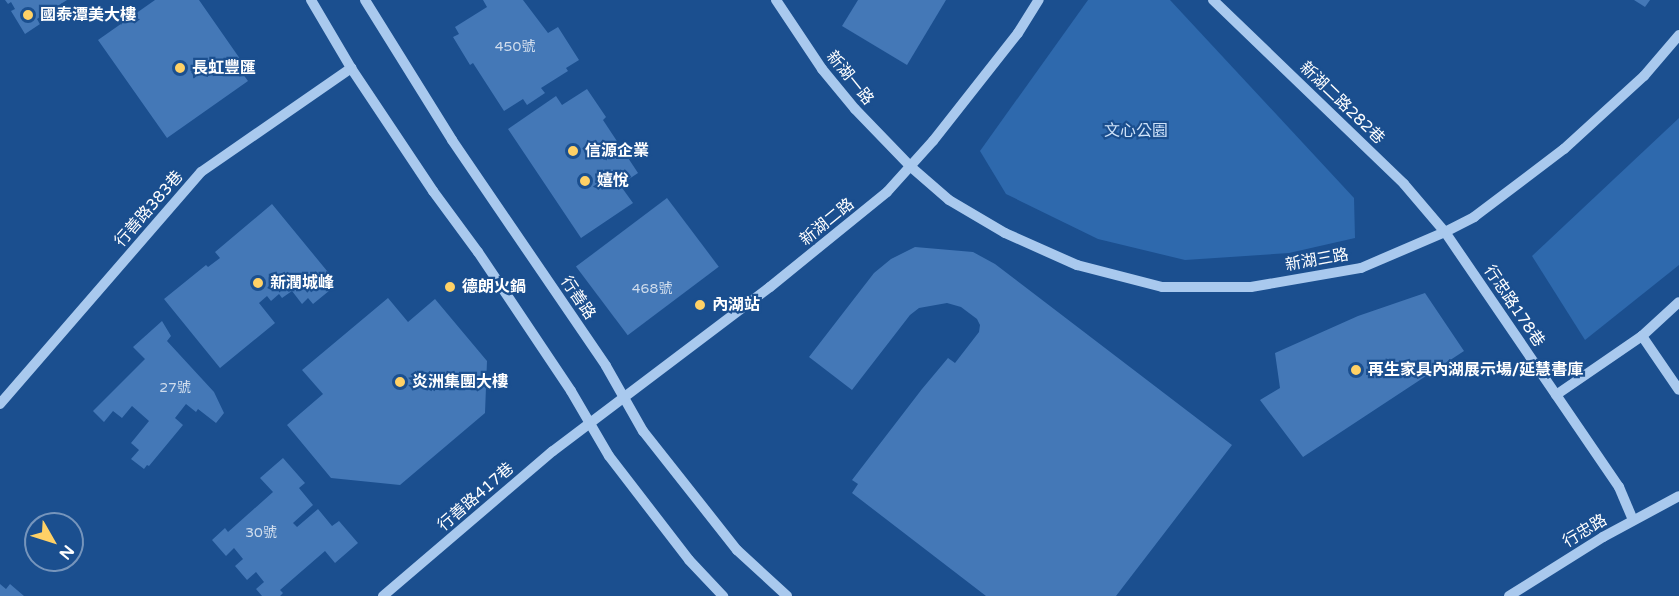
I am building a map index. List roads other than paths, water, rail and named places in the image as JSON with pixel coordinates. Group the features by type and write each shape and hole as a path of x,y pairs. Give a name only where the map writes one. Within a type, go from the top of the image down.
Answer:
{"street":[{"path":"311,0 351,68 433,191 478,252 590,422 609,456 689,560 723,596"},
{"name":"行善路","path":"365,0 452,140 606,366 643,431 737,550 787,596"},
{"name":"新湖一路","path":"776,0 822,69 911,167"},
{"name":"新湖二路","path":"590,422 770,287 887,192 911,167 1018,33 1039,0"},
{"name":"新湖二路282巷","path":"1213,0 1404,184 1445,232"},
{"name":"新湖三路","path":"911,167 949,200 1005,233 1077,265 1162,287 1251,287 1361,268 1474,217 1563,149 1644,76 1679,36"},
{"name":"行善路383巷","path":"0,404 201,172 351,68"},
{"name":"行忠路178巷","path":"1445,232 1619,487 1633,520"},
{"path":"1556,395 1642,336 1679,302"},
{"path":"1642,336 1679,390"},
{"name":"行善路417巷","path":"383,596 590,422"},
{"name":"行忠路","path":"1509,596 1633,520 1679,496"}],"place":[{"name":"國泰潭美大樓","path":"28,15"},
{"name":"長虹豐匯","path":"180,68"},
{"name":"信源企業","path":"573,151"},
{"name":"嬉悅","path":"585,181"},
{"name":"新潤城峰","path":"258,283"},
{"name":"德朗火鍋","path":"450,287"},
{"name":"內湖站","path":"700,305"},
{"name":"再生家具內湖展示場/延慧書庫","path":"1356,370"},
{"name":"炎洲集團大樓","path":"400,382"}],"park label":[{"name":"文心公園","path":"1136,131"}]}
